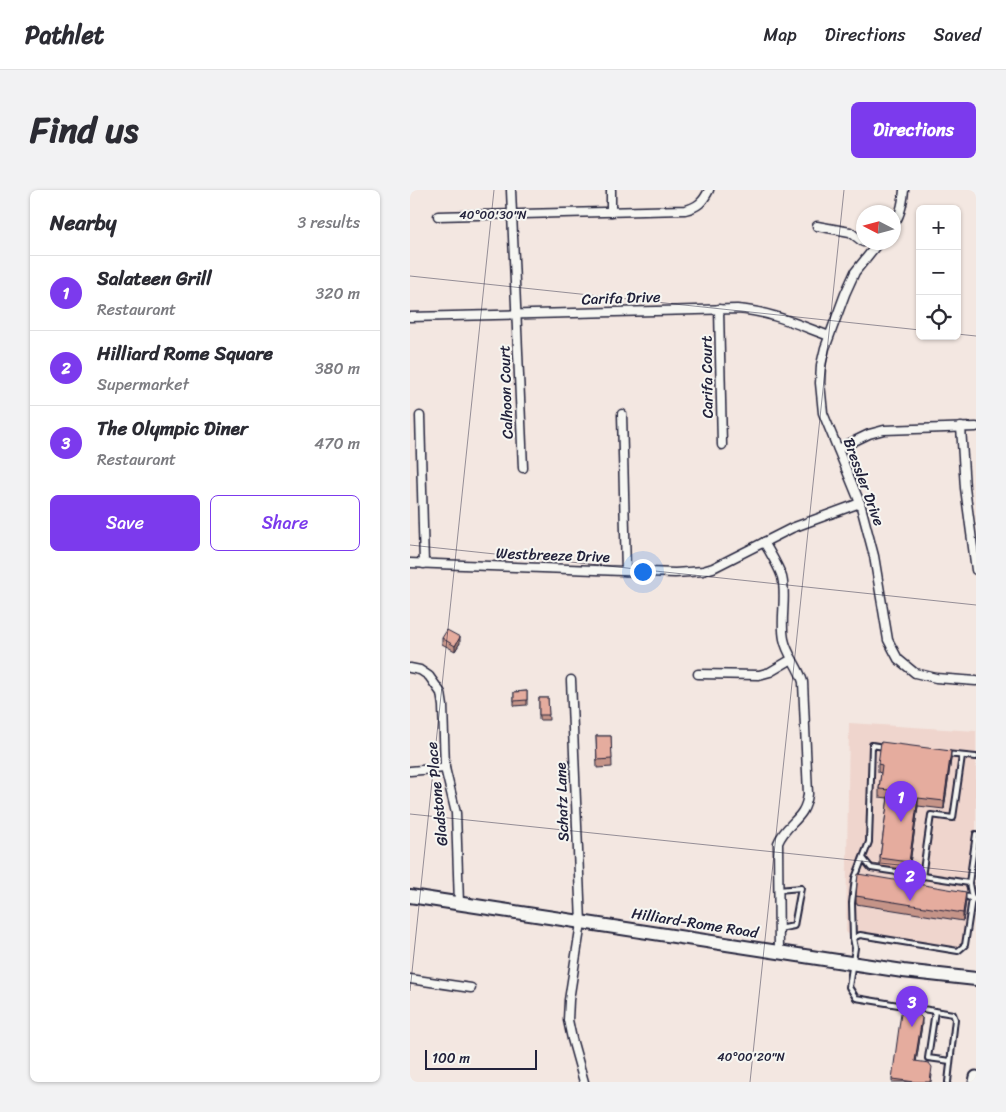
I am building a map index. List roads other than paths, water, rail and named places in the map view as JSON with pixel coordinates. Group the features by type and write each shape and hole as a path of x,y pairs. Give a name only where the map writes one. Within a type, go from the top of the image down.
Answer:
{"main road":[{"name":"Hilliard-Rome Road","path":"410,896 976,980"},
{"path":"975,1082 976,1077"}],"street":[{"name":"Calhoon Court","path":"511,190 523,468"},
{"path":"610,190 611,212"},
{"path":"438,216 685,210 695,208 703,202 709,190"},
{"path":"901,209 904,190"},
{"path":"818,226 850,232 856,236"},
{"name":"Bressler Drive","path":"873,250 856,272 845,294 829,336 821,365 821,399 824,414 860,503 874,556 888,640 898,659 915,673 936,678 976,681"},
{"name":"Carifa Drive","path":"410,317 737,308 761,311 829,336"},
{"name":"Carifa Court","path":"720,309 722,445"},
{"path":"622,414 626,571"},
{"path":"420,416 424,564"},
{"path":"838,449 869,434 884,430 976,426"},
{"path":"961,427 965,488 976,570"},
{"name":"Westbreeze Drive","path":"410,563 675,573 703,571 722,565 792,528 860,503"},
{"path":"764,542 782,576 783,632 787,650 801,673 803,682 808,794 804,811 786,829 778,843 779,952"},
{"path":"698,674 759,674 770,672 792,659"},
{"name":"Gladstone Place","path":"410,668 420,670 429,676 441,693 445,768 456,813 458,904"},
{"name":"Schatz Lane","path":"571,680 581,922 569,1000 568,1020 584,1082"},
{"path":"410,771 445,768"},
{"path":"410,979 471,988"}],"lane":[{"path":"890,747 872,745 869,842 855,878 852,903 855,948 849,987 856,998 953,1014 955,1019 948,1082"},
{"path":"944,754 976,757"},
{"path":"922,877 931,815 953,818 962,756"},
{"path":"853,938 860,935 958,951 965,945 974,900 969,883 976,834"},
{"path":"863,858 871,868 969,883"},
{"path":"855,878 865,879"},
{"path":"778,890 801,888 794,926 779,929"},
{"path":"952,893 974,900"},
{"path":"935,1011 928,1058 950,1061"}],"place":[{"name":"Salateen Grill","path":"901,822"},
{"name":"Hilliard Rome Square","path":"910,901"},
{"name":"The Olympic Diner","path":"912,1027"}]}
